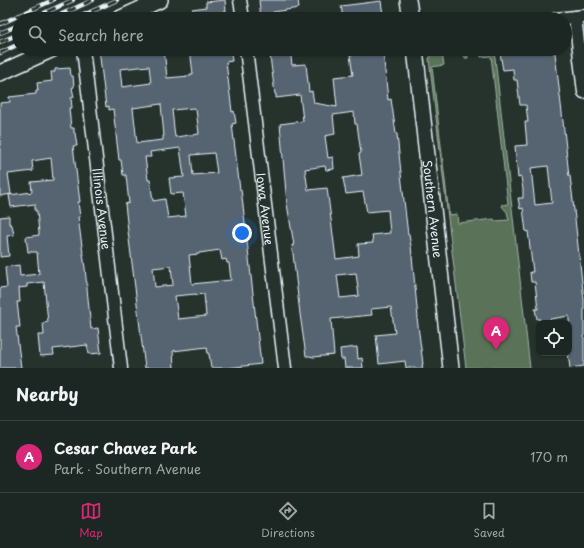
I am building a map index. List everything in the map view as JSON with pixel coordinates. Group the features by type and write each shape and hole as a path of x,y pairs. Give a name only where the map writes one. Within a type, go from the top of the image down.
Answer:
{"street":[{"path":"134,12 160,0"},
{"path":"240,0 242,12"},
{"path":"408,0 410,12"},
{"path":"580,16 584,92"},
{"path":"0,73 38,56"},
{"name":"Illinois Avenue","path":"84,56 121,368"},
{"name":"Iowa Avenue","path":"247,56 285,368"},
{"name":"Southern Avenue","path":"416,56 451,368"}],"green space":[{"path":"430,56 442,56 444,65 432,67 449,215 457,214 458,223 494,219 495,221 509,220 507,212 501,205 508,204 491,56 495,56 530,368 466,368 429,59"}],"building":[{"path":"225,0 226,11 192,12 192,9 206,7 206,2"},
{"path":"259,0 298,0 299,8 273,12 260,12"},
{"path":"381,1 383,12 342,12 341,6"},
{"path":"100,56 165,56 167,78 190,76 190,74 193,74 191,56 231,56 232,61 226,62 232,112 234,111 236,123 232,124 261,364 227,368 211,368 207,347 173,351 174,368 145,368 125,204 129,203 126,175 123,175 121,160 119,160 113,109 109,110 109,106 106,107","holes":["149,66 151,83 122,87 120,69","161,104 164,136 163,140 137,143 133,108","196,109 199,134 175,137 172,110","180,148 184,177 169,178 171,194 183,193 186,216 168,218 165,199 153,201 145,157 151,157 150,152","214,153 217,173 193,175 191,155","220,250 222,260 226,259 227,263 229,263 231,280 192,284 189,255","171,266 173,285 155,287 153,268","204,294 206,316 178,319 175,296"]},
{"path":"270,56 291,56 292,65 306,64 309,92 312,91 314,103 337,107 334,77 353,75 350,56 384,56 388,100 391,99 397,134 408,235 411,246 423,368 406,368 405,361 379,364 376,335 395,333 391,307 371,309 372,315 331,319 334,355 313,357 306,356 292,245 294,245 287,204 280,124 303,121 300,95 276,98","holes":["354,112 355,124 357,124 361,153 359,154 362,175 343,178 346,194 363,192 367,212 388,210 390,233 372,235 373,243 358,244 359,256 336,259 327,188 308,190 305,169 325,166 326,170 334,169 333,157 328,158 325,136 335,134 333,115","356,273 359,296 340,298 337,275"]},
{"path":"501,56 555,56 584,300 584,366 570,368 568,356 572,356 572,320 569,320 569,316 550,320 537,319 535,309 538,309 535,282 531,282 530,272 533,272 528,231 526,232 523,208 520,209 518,198 523,198 523,189 521,177 518,178 515,146 527,145 525,122 528,122 526,105 520,105 517,80 514,80 513,69 503,70","holes":["548,166 552,203 535,205 531,168"]},
{"path":"70,68 71,76 73,76 74,87 72,88 74,97 71,98 72,108 69,108 71,128 74,128 77,146 73,146 80,202 78,202 80,217 78,217 91,329 98,328 101,353 89,354 87,345 53,349 54,355 40,356 38,335 44,335 43,323 48,322 44,282 27,284 27,287 19,288 20,302 17,302 20,327 16,327 21,368 0,368 0,288 7,287 5,267 19,265 20,276 39,274 37,252 28,252 26,237 39,235 35,204 11,207 9,195 32,192 31,182 53,180 51,158 32,161 33,171 8,174 11,194 0,196 0,103 10,102 9,97 36,94 36,91 38,91 37,83 52,81 51,72 55,72 55,69"},
{"path":"9,216 9,224 12,225 14,235 7,236 9,256 0,257 0,217"},
{"path":"357,347 358,359 362,358 363,368 345,368 344,359 341,359 340,349"}],"railway":[{"path":"26,12 53,0"},
{"path":"46,12 73,0"},
{"path":"66,12 93,0"},
{"path":"90,12 117,0"},
{"path":"0,24 12,19"},
{"path":"0,33 12,28"},
{"path":"0,42 12,37"},
{"path":"0,53 12,47"}],"place":[{"name":"Cesar Chavez Park","path":"496,350"}]}
